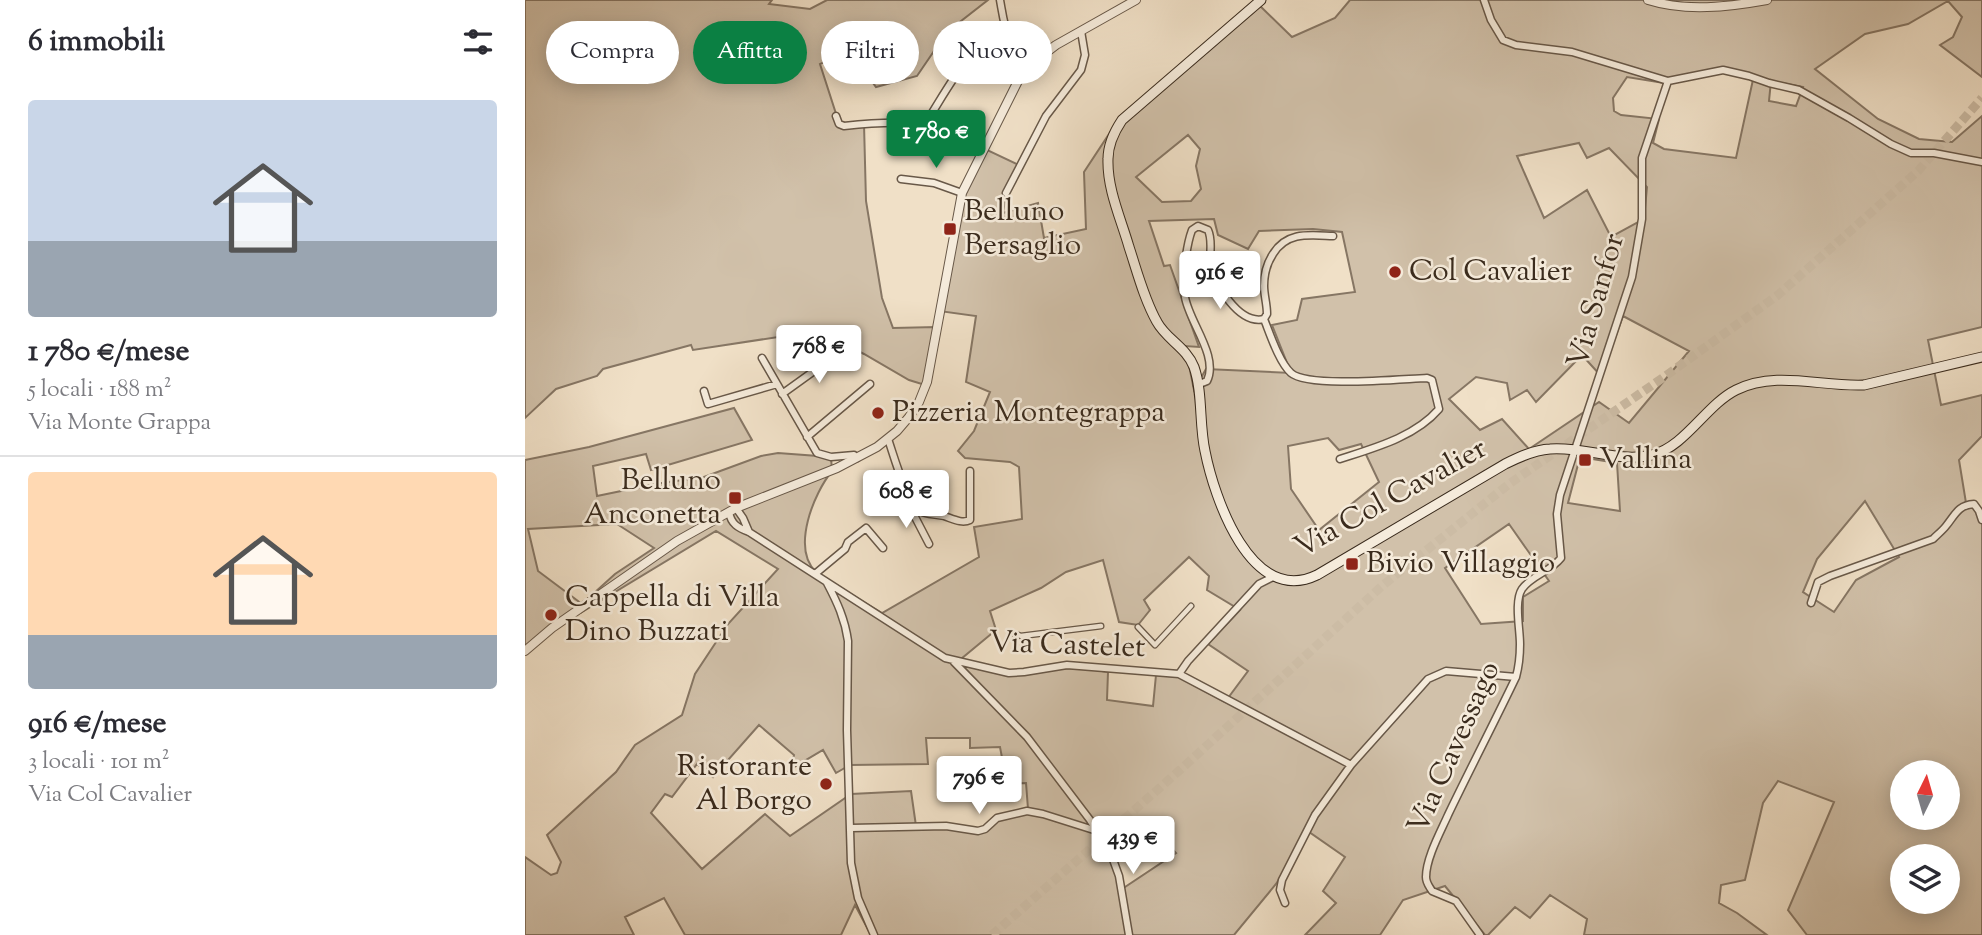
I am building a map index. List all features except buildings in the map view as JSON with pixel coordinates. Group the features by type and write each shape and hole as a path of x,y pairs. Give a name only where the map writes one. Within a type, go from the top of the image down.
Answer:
{"main road":[{"name":"Via Col Cavalier","path":"1261,0 1122,120 1108,152 1108,169 1153,314 1161,329 1190,359 1194,368 1205,453 1223,507 1245,552 1276,576 1299,580 1317,575 1531,452 1552,449 1628,458 1658,454 1676,442 1729,394 1760,382 1782,380 1840,385 1864,384 1982,357"}],"street":[{"path":"1000,0 1004,21"},
{"path":"1052,48 1136,0"},
{"path":"1484,0 1503,40 1516,45 1571,52 1668,81 1723,70 1749,76 1799,90 1911,153 1934,153 1982,162"},
{"path":"1648,0 1663,5 1697,8 1767,0"},
{"path":"1006,193 1046,116 1081,70 1085,55 1081,31"},
{"name":"Via Sanfor","path":"1576,451 1632,277 1643,219 1642,158 1668,81"},
{"path":"925,124 950,84"},
{"path":"525,652 552,628 677,541 732,510 857,458 888,439 909,417 927,382 963,193 1016,84"},
{"path":"836,116 839,124 844,126 904,122 925,124 985,145"},
{"path":"901,179 933,183 963,193"},
{"name":"Via Col Cavalier","path":"1197,385 1207,381 1210,367 1185,299 1184,281 1190,238 1195,228 1205,228 1210,233 1212,269 1229,301 1245,316 1256,320 1264,319"},
{"name":"Via Col Cavalier","path":"1333,236 1292,237 1277,247 1266,269 1264,285 1267,311 1264,319 1286,366 1293,375 1324,381 1427,378 1432,380 1439,409 1405,434 1340,459"},
{"path":"782,394 839,353"},
{"path":"762,358 815,450 821,456 854,455 857,458"},
{"path":"704,391 708,404 777,384"},
{"path":"807,438 870,384"},
{"path":"888,439 915,517 929,544"},
{"name":"Via Cavessago","path":"1480,935 1455,901 1430,888 1426,874 1438,837 1516,677 1519,663 1520,591 1531,579 1555,565 1561,558 1557,525 1558,504 1576,451"},
{"path":"912,504 923,512 964,522 970,520 970,471"},
{"path":"1811,603 1818,582 1933,540 1964,505 1974,505 1982,520"},
{"path":"732,510 744,518 749,532"},
{"path":"732,510 733,524 945,658 953,660 1027,737 1097,831 1115,863 1123,892 1129,935"},
{"path":"815,574 866,528 883,548"},
{"name":"Via Castelet","path":"1179,674 1259,584 1276,576"},
{"path":"826,581 841,609 846,626 851,863 861,908 874,935"},
{"path":"1138,628 1155,645 1191,606"},
{"path":"1013,633 1021,636 1101,626"},
{"name":"Via Castelet","path":"953,660 1009,673 1075,665 1179,674 1351,765"},
{"path":"1285,903 1280,890 1282,880 1315,815 1351,765 1428,678 1446,671 1516,677"},
{"path":"851,828 946,826 978,831 1000,817 1027,811 1097,831"}],"shaded area":[{"path":"525,0 772,0 769,4 810,9 827,0 988,0 961,21 933,21 933,53 919,73 919,21 821,21 821,84 826,84 839,123 864,124 866,201 882,298 893,328 936,327 925,385 909,380 817,331 693,350 691,345 603,369 597,376 556,389 525,418"},
{"path":"1350,0 1982,0 1982,77 1940,45 1953,37 1962,17 1948,1 1908,24 1865,34 1815,69 1878,119 1919,139 1952,142 1982,116 1982,327 1928,340 1941,405 1982,395 1982,436 1959,460 1966,503 1982,513 1982,935 1807,935 1788,910 1834,802 1778,781 1763,803 1745,880 1721,885 1719,903 1767,935 1584,935 1587,919 1550,895 1530,918 1515,907 1485,935 1445,886 1403,900 1380,935 1305,935 1336,903 1323,891 1345,857 1309,832 1276,884 1234,935 871,935 855,905 841,935 685,935 664,898 625,917 634,935 525,935 525,857 551,875 557,873 561,862 547,835 616,772 635,745 682,715 695,674 728,624 778,569 716,531 582,612 582,605 525,650 525,460 589,447 734,408 752,440 651,470 646,454 593,466 597,496 704,477 761,456 778,453 831,457 832,471 812,506 805,535 809,562 820,575 882,613 979,557 974,527 1022,519 1019,467 1010,462 965,458 958,451 974,431 990,392 966,382 976,316 939,311 955,216 981,147 1019,165 1006,193 1003,213 1038,203 1044,238 1086,229 1084,172 1113,128 1255,1 1292,37 1335,18","holes":["1725,68 1754,75 1736,158 1664,149 1653,143 1659,119 1621,115 1614,111 1613,98 1627,77 1664,83","1771,81 1803,87 1796,106 1769,101","1188,135 1200,149 1196,166 1201,189 1191,201 1162,202 1136,177","1579,143 1587,158 1609,148 1647,187 1644,219 1611,237 1587,190 1544,218 1517,156","1214,219 1218,235 1248,249 1259,231 1313,229 1342,232 1355,292 1302,299 1297,320 1272,325 1291,373 1206,369 1194,390 1185,346 1199,347 1170,265 1164,266 1149,221","1623,316 1689,351 1629,423 1599,402 1529,449 1502,419 1480,430 1449,399 1476,377 1507,383 1510,400 1527,390 1536,402 1582,355 1601,376","1328,438 1339,450 1361,444 1379,482 1319,530 1291,489 1288,446","1580,457 1617,463 1620,511 1568,503","1865,501 1899,557 1856,580 1834,612 1803,592 1817,559","617,524 654,548 615,574 582,604 538,571 528,529","1509,524 1549,581 1523,597 1523,621 1481,624 1445,568","1189,557 1209,576 1207,590 1240,610 1208,644 1248,671 1225,702 1179,677 1156,675 1153,706 1107,700 1108,672 1082,668 993,671 961,659 996,630 990,611 1041,588 1066,572 1103,560 1119,622 1138,625 1150,610 1144,600","759,725 794,755 789,770 823,750 836,773 850,765 928,764 926,738 970,738 970,748 1000,747 1007,784 1026,783 1028,809 977,829 916,826 911,791 851,794 790,836 765,814 702,869 651,813 665,794 672,797 697,764 713,777","1147,822 1176,853 1122,889 1110,854"]}],"tunnel":[{"path":"992,935 1180,770 1382,586 1509,484 1778,295 1918,171 1982,98"}],"place":[{"name":"Belluno Bersaglio","path":"950,229"},
{"name":"Col Cavalier","path":"1395,272"},
{"name":"Pizzeria Montegrappa","path":"878,413"},
{"name":"Vallina","path":"1585,460"},
{"name":"Belluno Anconetta","path":"735,498"},
{"name":"Bivio Villaggio","path":"1352,564"},
{"name":"Cappella di Villa Dino Buzzati","path":"551,615"},
{"name":"Ristorante Al Borgo","path":"826,784"}]}
